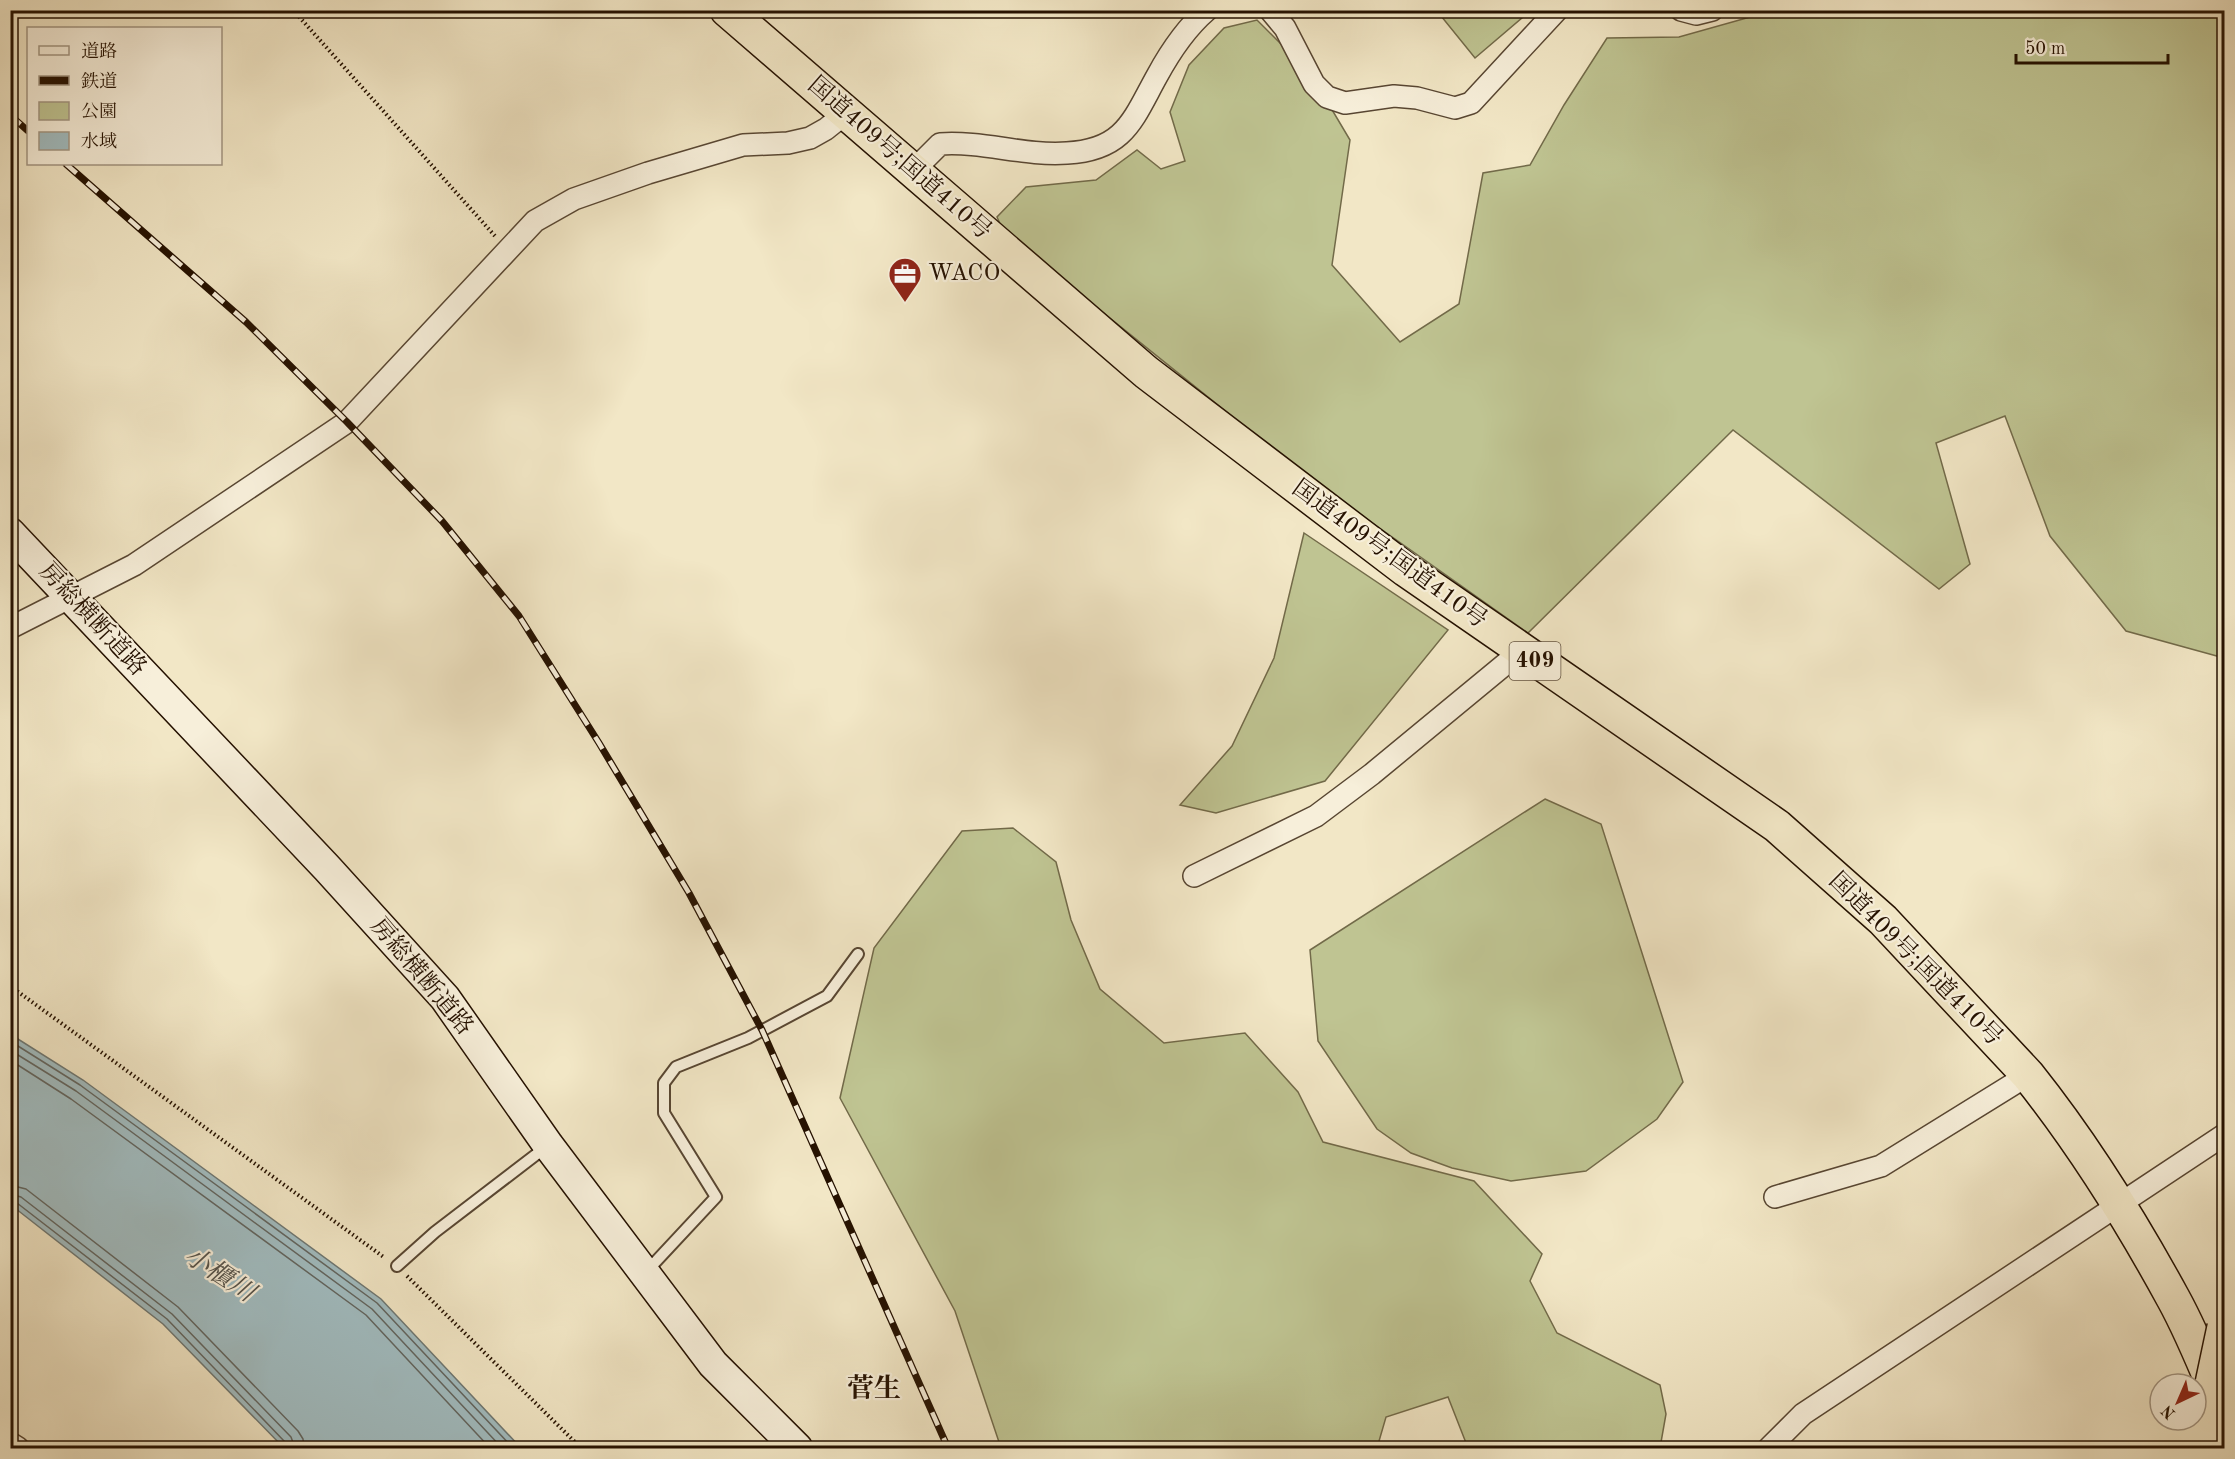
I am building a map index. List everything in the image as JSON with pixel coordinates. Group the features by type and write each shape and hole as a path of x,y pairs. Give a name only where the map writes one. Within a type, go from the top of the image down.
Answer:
{"highway":[{"name":"国道409号;国道410号","path":"727,10 1146,372 1406,570 1777,826 1883,920 2028,1075 2119,1205 2174,1300 2193,1372"},
{"path":"2208,1430 2224,1327"}],"street":[{"path":"913,171 940,144 959,142 1043,154 1071,153 1101,146 1123,133 1137,117 1158,75 1188,28 1207,10"},
{"path":"1270,10 1285,28 1314,84 1327,97 1345,103 1394,96 1417,98 1455,108 1471,103 1557,10"},
{"path":"1681,10 1696,14 1712,10"},
{"path":"10,628 135,565 347,422 535,221 574,199 648,172 743,145 788,143 810,138 846,113"},
{"name":"房総横断道路","path":"10,533 327,868 445,998 548,1145 713,1364 797,1449"},
{"path":"1194,876 1316,816 1372,774 1521,651"},
{"path":"1775,1197 1881,1166 2028,1075"},
{"path":"1768,1449 1803,1414 1931,1327 2224,1135"},
{"path":"10,1443 18,1449"}],"lane":[{"path":"645,1273 716,1197 663,1113 664,1083 676,1067 748,1038 827,996 858,954"},
{"path":"397,1266 435,1232 548,1145"}],"path":[{"path":"293,10 508,250"},
{"path":"10,986 397,1266 581,1449"}],"green space":[{"path":"1775,10 2224,11 2224,658 2126,631 2050,536 2005,416 1936,443 1970,564 1939,589 1733,430 1528,633 1310,479 1004,233 997,217 1026,187 1096,180 1137,150 1161,169 1185,161 1170,112 1189,65 1224,28 1257,20 1281,44 1293,44 1350,140 1332,265 1400,342 1459,304 1483,173 1530,165 1564,105 1607,38 1679,37"},
{"path":"1437,11 1530,11 1475,58"},
{"path":"1304,533 1448,630 1325,781 1216,813 1180,805 1232,746 1274,658"},
{"path":"1545,799 1601,824 1683,1082 1657,1119 1586,1171 1511,1181 1452,1168 1411,1153 1377,1129 1318,1041 1310,950"},
{"path":"1013,828 1056,862 1071,920 1100,989 1164,1043 1245,1033 1298,1092 1323,1142 1474,1181 1542,1254 1530,1281 1557,1333 1660,1385 1666,1414 1660,1448 1468,1448 1448,1397 1386,1417 1377,1448 1001,1448 955,1311 840,1098 874,948 962,831"}],"water":[{"name":"小櫃川","path":"10,1034 83,1080 381,1299 521,1448 284,1448 163,1324 11,1205"}],"railway":[{"path":"10,115 27,130"},
{"path":"67,165 246,322 347,422 442,521 519,616 689,893 762,1030 948,1448"}],"place":[{"name":"WACO","path":"905,303"}],"district":[{"name":"菅生","path":"874,1389"}]}
